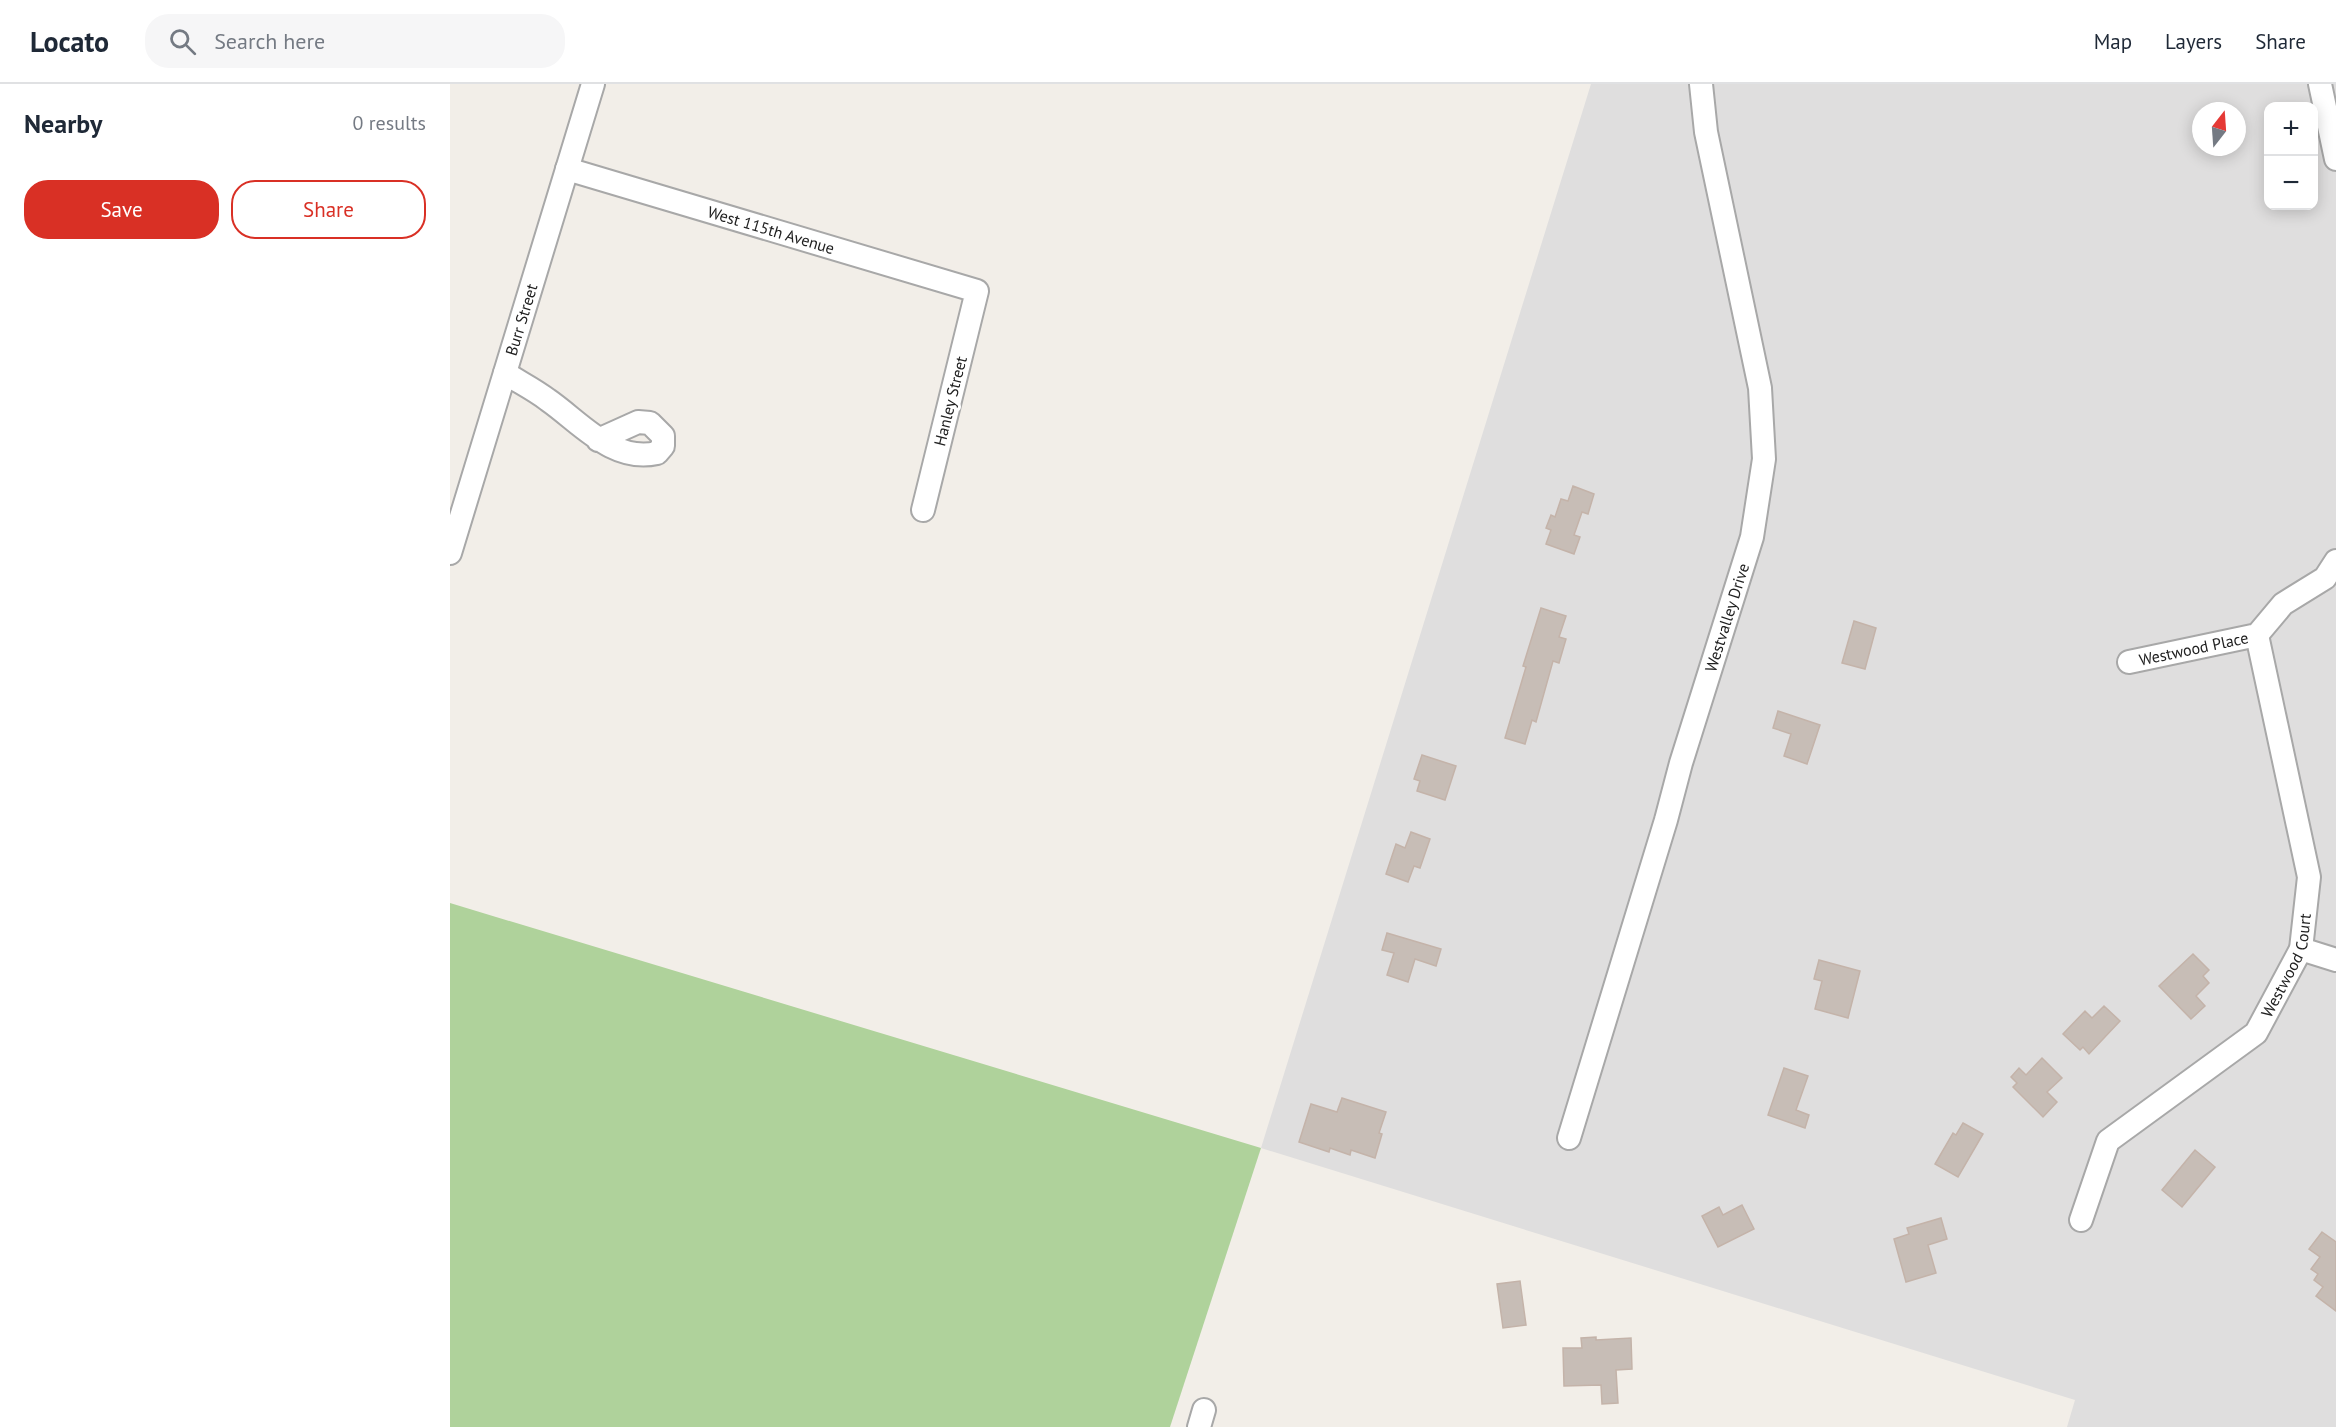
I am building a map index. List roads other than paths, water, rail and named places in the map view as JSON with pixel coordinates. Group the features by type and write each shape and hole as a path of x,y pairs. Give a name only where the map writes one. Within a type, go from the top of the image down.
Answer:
{"street":[{"name":"Burr Street","path":"450,553 593,84"},
{"name":"Westvalley Drive","path":"1569,1138 1749,546 1764,459 1760,388 1706,132 1701,84"},
{"path":"2320,84 2336,159"},
{"name":"West 115th Avenue","path":"567,169 977,291"},
{"name":"Hanley Street","path":"923,510 977,291"},
{"path":"505,374 548,400 598,440"},
{"name":"Westwood Place","path":"2129,662 2257,635 2283,604 2325,578 2336,561"},
{"name":"Westwood Court","path":"2081,1220 2109,1141 2256,1033 2301,949 2309,877 2257,635"},
{"path":"2301,949 2336,960"}]}
